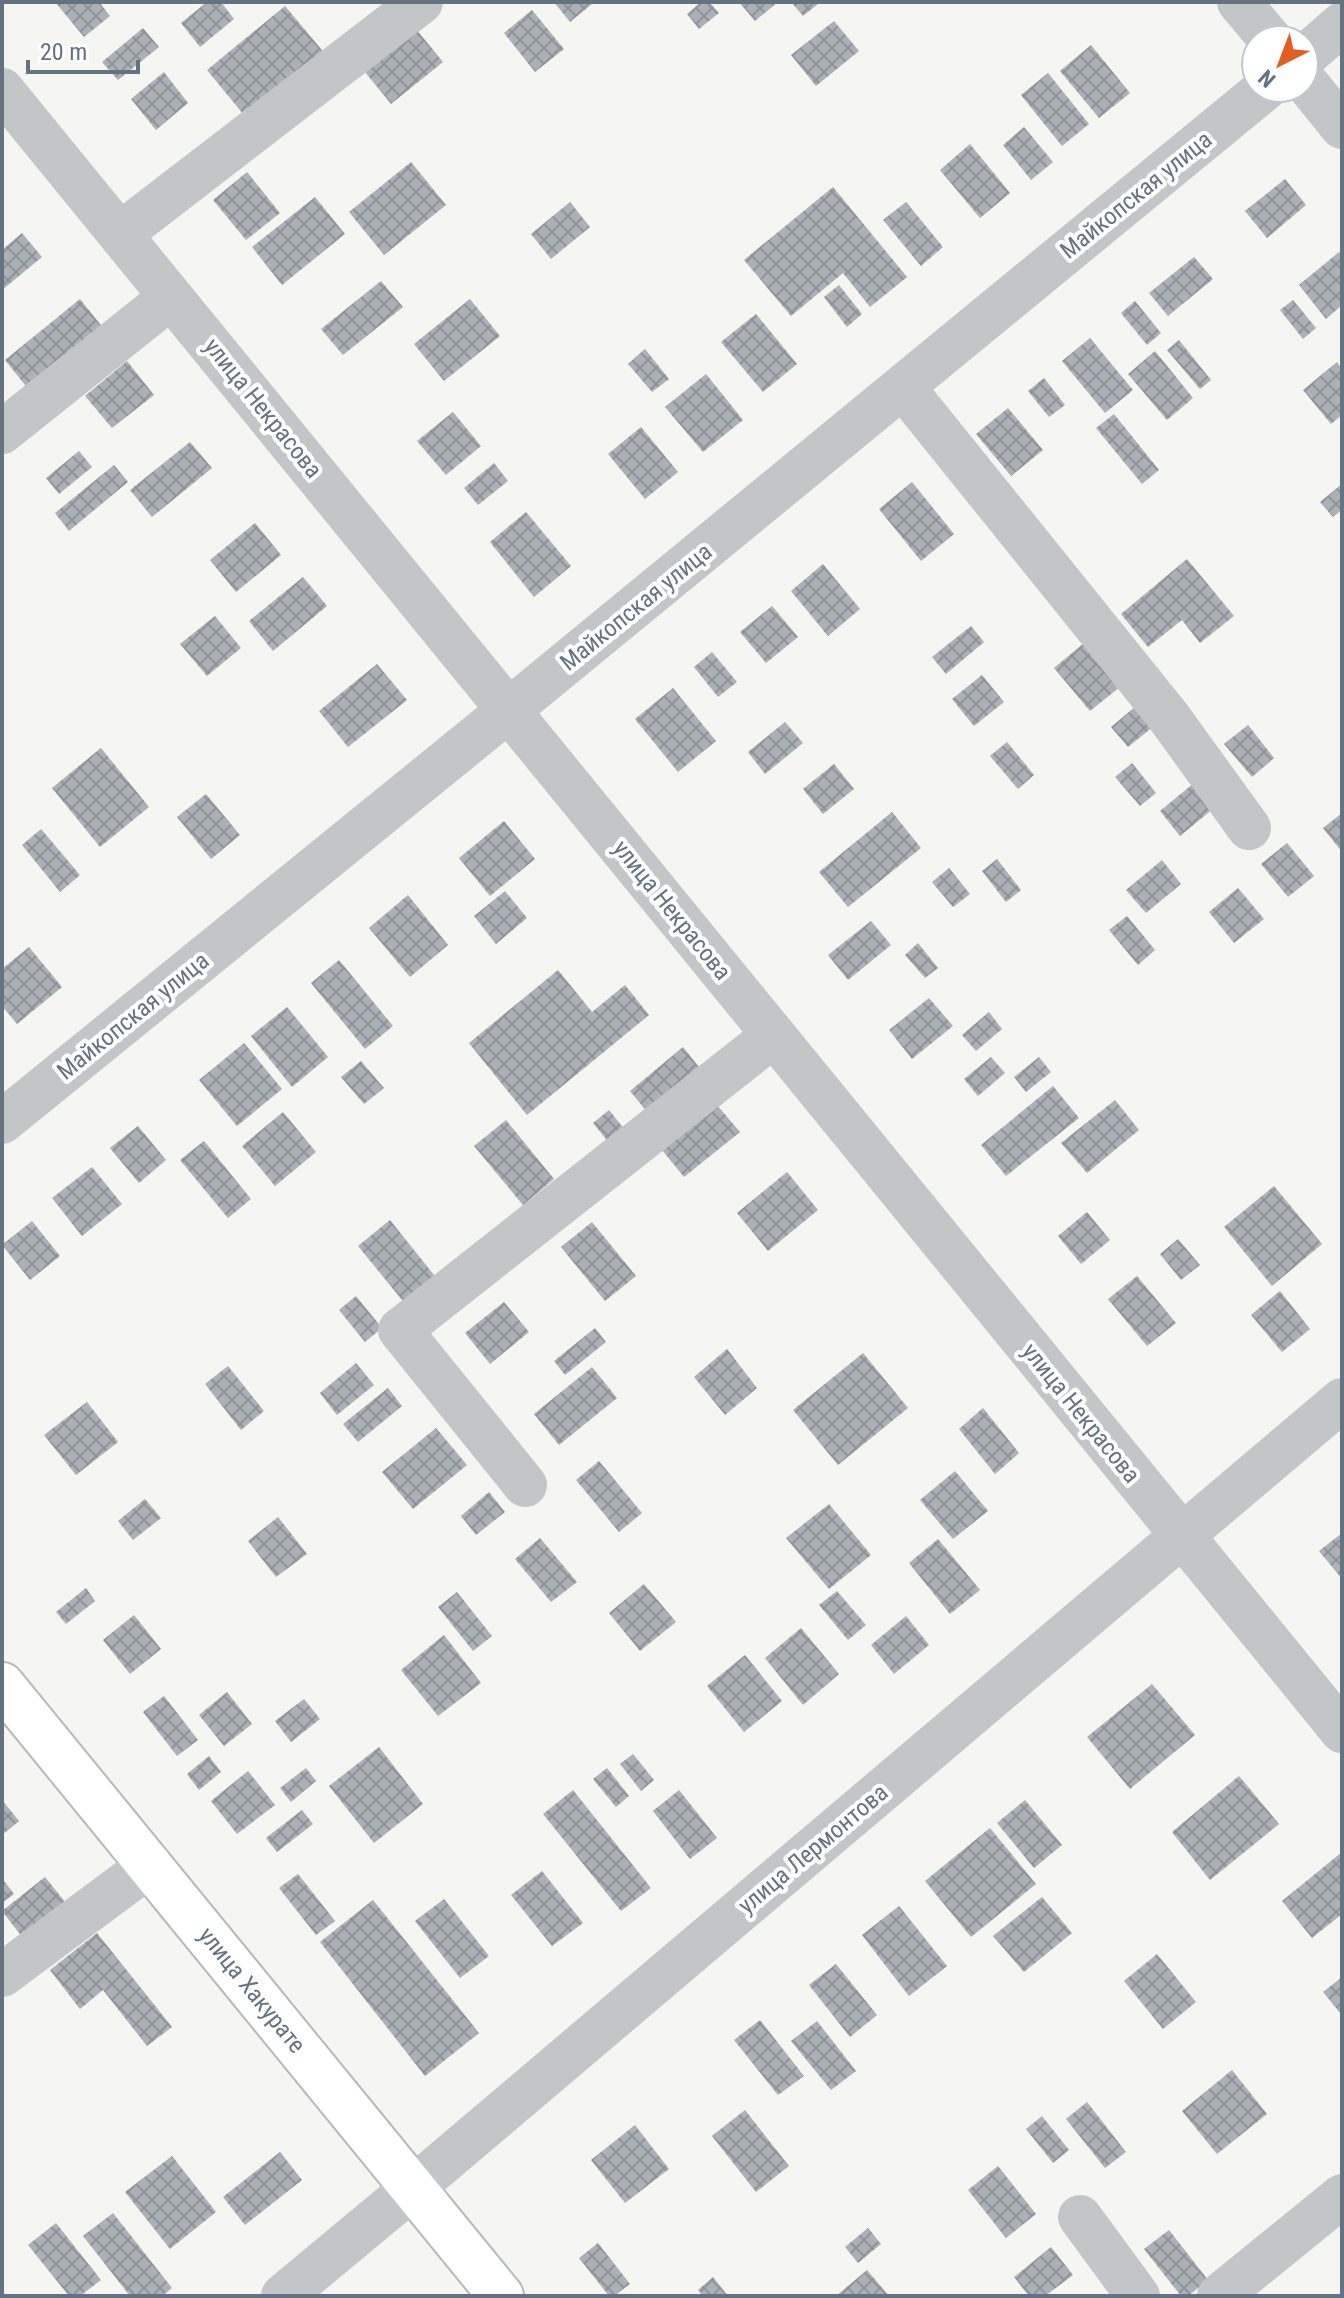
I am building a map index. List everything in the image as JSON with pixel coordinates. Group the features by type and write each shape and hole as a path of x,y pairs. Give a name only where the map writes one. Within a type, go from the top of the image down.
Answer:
{"main road":[{"name":"улица Хакурате","path":"2,1685 501,2296"}],"street":[{"path":"120,234 421,2"},
{"path":"1239,2 1258,24"},
{"path":"1320,43 1342,24"},
{"name":"улица Некрасова","path":"2,90 1342,1731"},
{"path":"1320,100 1342,127"},
{"name":"Майкопская улица","path":"2,1122 1247,104"},
{"path":"2,432 171,297"},
{"path":"903,387 1168,716 1249,828"},
{"path":"525,1485 400,1330 774,1035"},
{"name":"улица Лермонтова","path":"283,2296 1342,1400"},
{"path":"2,1975 150,1865"},
{"path":"1219,2296 1342,2196"},
{"path":"1080,2217 1138,2296"}],"building":[{"path":"55,2 99,2 110,16 84,37"},
{"path":"207,2 221,2 234,19 200,47 181,23"},
{"path":"554,2 590,2 592,4 570,22"},
{"path":"701,2 709,2 719,13 699,29 687,14"},
{"path":"739,2 778,2 755,21"},
{"path":"791,2 817,2 818,4 803,16"},
{"path":"285,6 332,62 253,126 207,70"},
{"path":"532,10 564,49 535,72 504,33"},
{"path":"834,21 859,51 816,86 791,55"},
{"path":"143,28 159,47 118,80 102,62"},
{"path":"416,29 443,62 391,104 365,72"},
{"path":"1091,45 1130,93 1099,118 1060,71"},
{"path":"164,72 188,103 156,130 131,99"},
{"path":"1048,73 1089,124 1062,146 1021,95"},
{"path":"1024,127 1053,162 1031,180 1003,145"},
{"path":"970,144 1010,193 980,218 940,170"},
{"path":"411,162 446,205 384,255 349,212"},
{"path":"247,172 280,213 246,240 213,200"},
{"path":"1285,179 1306,205 1267,238 1245,211"},
{"path":"833,187 907,277 870,307 843,273 791,316 744,260"},
{"path":"315,197 345,234 282,285 252,247"},
{"path":"570,202 590,227 551,259 531,234"},
{"path":"906,202 943,247 921,266 883,220"},
{"path":"22,233 42,257 2,290 2,250"},
{"path":"1339,252 1342,255 1342,305 1326,319 1299,285"},
{"path":"1194,257 1213,279 1168,316 1149,293"},
{"path":"381,281 403,307 343,355 321,329"},
{"path":"839,285 862,314 847,327 824,297"},
{"path":"80,299 104,329 29,390 5,360"},
{"path":"470,299 500,336 444,381 414,344"},
{"path":"1293,300 1316,328 1303,339 1280,310"},
{"path":"1135,301 1161,333 1147,345 1121,313"},
{"path":"756,314 797,364 763,392 721,342"},
{"path":"1090,338 1133,390 1105,413 1062,361"},
{"path":"1179,340 1211,380 1200,389 1167,350"},
{"path":"645,349 669,379 652,392 628,364"},
{"path":"1155,351 1193,398 1167,420 1128,374"},
{"path":"127,361 154,395 112,428 85,396"},
{"path":"1337,362 1342,369 1342,415 1331,424 1303,390"},
{"path":"706,374 743,420 703,452 665,407"},
{"path":"1044,378 1065,405 1049,417 1028,391"},
{"path":"1008,408 1043,450 1011,476 976,434"},
{"path":"453,412 481,446 446,475 417,441"},
{"path":"1114,414 1159,470 1142,484 1096,428"},
{"path":"641,427 678,472 645,499 608,454"},
{"path":"190,442 212,468 152,517 130,490"},
{"path":"79,451 92,467 59,494 46,478"},
{"path":"494,463 508,481 478,505 464,488"},
{"path":"114,465 128,482 69,531 55,513"},
{"path":"912,482 954,534 921,561 879,509"},
{"path":"1342,484 1342,510 1333,517 1320,502"},
{"path":"526,512 571,566 534,597 490,542"},
{"path":"255,523 281,555 236,592 210,560"},
{"path":"1187,559 1234,616 1200,643 1182,620 1148,647 1121,614"},
{"path":"823,564 860,609 828,636 791,591"},
{"path":"303,577 327,606 273,651 249,621"},
{"path":"772,606 798,637 766,663 740,632"},
{"path":"215,616 241,648 207,676 180,644"},
{"path":"971,626 984,642 946,674 932,657"},
{"path":"1084,643 1120,687 1090,711 1054,668"},
{"path":"712,652 737,682 718,697 694,667"},
{"path":"377,664 407,700 348,747 319,711"},
{"path":"982,675 1004,702 974,726 952,699"},
{"path":"673,688 716,741 678,772 635,719"},
{"path":"1142,701 1159,722 1128,747 1111,727"},
{"path":"785,722 803,743 765,774 748,752"},
{"path":"1248,725 1274,758 1252,777 1224,744"},
{"path":"1007,742 1034,775 1018,789 990,756"},
{"path":"101,748 149,807 100,847 52,788"},
{"path":"1132,763 1156,793 1140,806 1115,777"},
{"path":"834,764 854,789 823,814 803,789"},
{"path":"1194,783 1214,808 1180,836 1160,811"},
{"path":"206,794 240,835 211,859 177,817"},
{"path":"892,812 921,848 848,907 819,872"},
{"path":"1342,813 1342,852 1323,828"},
{"path":"504,821 535,859 490,896 459,858"},
{"path":"41,829 80,875 60,892 22,845"},
{"path":"1287,843 1314,876 1288,897 1261,864"},
{"path":"997,859 1021,890 1006,902 982,871"},
{"path":"1162,860 1181,884 1146,913 1126,890"},
{"path":"949,868 970,894 953,907 932,882"},
{"path":"1238,888 1264,919 1234,943 1209,912"},
{"path":"505,891 527,918 496,944 474,916"},
{"path":"408,895 448,945 410,977 369,928"},
{"path":"1127,916 1155,950 1138,965 1109,930"},
{"path":"871,921 891,945 848,980 828,955"},
{"path":"918,943 938,968 925,978 905,955"},
{"path":"29,947 62,987 17,1024 2,1006 2,969"},
{"path":"339,960 393,1026 365,1049 311,983"},
{"path":"558,970 592,1012 625,985 649,1015 527,1115 469,1043"},
{"path":"929,998 953,1026 912,1059 889,1030"},
{"path":"287,1007 328,1057 292,1087 251,1036"},
{"path":"989,1012 1002,1029 976,1051 962,1035"},
{"path":"244,1043 282,1089 237,1126 199,1080"},
{"path":"683,1047 707,1077 654,1120 630,1091"},
{"path":"991,1057 1005,1073 978,1096 964,1079"},
{"path":"1039,1057 1051,1072 1026,1092 1014,1077"},
{"path":"361,1061 384,1088 364,1104 341,1077"},
{"path":"1053,1086 1079,1118 1006,1176 981,1145"},
{"path":"1115,1100 1139,1130 1087,1173 1061,1143"},
{"path":"717,1105 740,1132 684,1177 662,1150"},
{"path":"609,1110 630,1136 614,1149 593,1123"},
{"path":"283,1112 316,1152 275,1186 242,1146"},
{"path":"506,1120 554,1179 523,1205 474,1146"},
{"path":"138,1126 166,1160 139,1183 110,1148"},
{"path":"204,1141 251,1199 228,1218 180,1160"},
{"path":"92,1167 122,1204 82,1236 52,1198"},
{"path":"787,1172 818,1210 768,1251 737,1213"},
{"path":"1274,1186 1322,1244 1272,1286 1224,1227"},
{"path":"1087,1212 1110,1240 1081,1264 1058,1236"},
{"path":"390,1220 438,1280 407,1306 358,1246"},
{"path":"32,1221 60,1256 30,1280 2,1245"},
{"path":"592,1222 636,1276 605,1301 561,1247"},
{"path":"1178,1239 1200,1265 1181,1280 1160,1254"},
{"path":"1137,1276 1176,1323 1147,1346 1108,1299"},
{"path":"1280,1291 1310,1329 1282,1352 1251,1315"},
{"path":"356,1296 382,1328 365,1342 339,1310"},
{"path":"504,1302 529,1332 490,1364 465,1333"},
{"path":"595,1328 606,1342 565,1375 554,1361"},
{"path":"727,1349 757,1388 725,1415 694,1377"},
{"path":"863,1353 908,1408 838,1465 793,1410"},
{"path":"356,1363 374,1385 337,1415 320,1393"},
{"path":"228,1366 264,1411 241,1430 205,1384"},
{"path":"592,1367 617,1398 559,1445 534,1414"},
{"path":"388,1388 402,1406 358,1442 343,1424"},
{"path":"87,1402 118,1442 76,1475 44,1435"},
{"path":"983,1408 1019,1453 995,1474 959,1429"},
{"path":"436,1428 467,1465 413,1509 382,1472"},
{"path":"599,1461 642,1513 619,1532 576,1480"},
{"path":"955,1471 988,1511 953,1539 920,1500"},
{"path":"489,1492 505,1512 476,1535 461,1516"},
{"path":"145,1499 161,1518 133,1540 118,1521"},
{"path":"829,1504 871,1555 829,1589 786,1538"},
{"path":"278,1517 307,1554 276,1577 248,1541"},
{"path":"1342,1533 1342,1579 1319,1551"},
{"path":"540,1538 577,1582 551,1602 515,1559"},
{"path":"938,1539 980,1590 950,1614 909,1563"},
{"path":"644,1584 676,1622 640,1651 609,1613"},
{"path":"86,1588 95,1601 66,1624 56,1612"},
{"path":"837,1591 866,1625 848,1640 819,1605"},
{"path":"457,1592 492,1636 473,1651 438,1607"},
{"path":"134,1615 161,1649 130,1674 103,1640"},
{"path":"906,1616 929,1645 894,1674 871,1645"},
{"path":"801,1628 839,1674 803,1705 765,1658"},
{"path":"444,1635 481,1683 438,1716 401,1670"},
{"path":"745,1655 782,1701 744,1732 707,1686"},
{"path":"1152,1684 1195,1735 1130,1789 1087,1737"},
{"path":"227,1692 252,1724 224,1746 199,1715"},
{"path":"164,1696 198,1740 177,1756 143,1712"},
{"path":"304,1699 320,1719 291,1742 275,1721"},
{"path":"379,1747 423,1804 374,1843 329,1786"},
{"path":"633,1754 654,1780 641,1791 620,1764"},
{"path":"209,1756 221,1772 199,1790 187,1774"},
{"path":"306,1768 316,1781 291,1802 280,1788"},
{"path":"607,1768 629,1796 616,1807 593,1779"},
{"path":"248,1771 275,1805 237,1834 211,1801"},
{"path":"1239,1776 1279,1824 1210,1880 1172,1832"},
{"path":"573,1790 651,1888 621,1911 543,1814"},
{"path":"679,1790 717,1838 690,1859 653,1811"},
{"path":"2,1800 19,1821 2,1835"},
{"path":"1025,1800 1062,1845 1034,1868 997,1823"},
{"path":"302,1810 313,1824 277,1852 266,1838"},
{"path":"990,1828 1036,1884 971,1937 925,1881"},
{"path":"1342,1852 1342,1914 1312,1938 1282,1901"},
{"path":"542,1871 583,1923 552,1946 511,1895"},
{"path":"298,1874 335,1921 316,1935 279,1888"},
{"path":"45,1877 66,1903 23,1938 2,1911"},
{"path":"2,1878 14,1894 2,1903"},
{"path":"1042,1897 1072,1933 1024,1972 993,1936"},
{"path":"444,1899 489,1956 460,1978 415,1921"},
{"path":"373,1900 479,2033 425,2076 320,1942"},
{"path":"899,1906 947,1966 909,1996 862,1935"},
{"path":"97,1933 172,2027 147,2046 103,1990 80,2009 50,1970"},
{"path":"1157,1954 1196,2002 1163,2029 1124,1981"},
{"path":"836,1964 877,2015 850,2037 809,1985"},
{"path":"1342,1977 1342,2015 1323,1992"},
{"path":"760,2020 804,2076 778,2095 734,2040"},
{"path":"817,2021 856,2071 831,2090 791,2041"},
{"path":"1232,2070 1267,2114 1217,2154 1182,2111"},
{"path":"1087,2102 1126,2152 1105,2168 1066,2119"},
{"path":"745,2110 789,2166 756,2192 712,2136"},
{"path":"1042,2116 1069,2150 1053,2163 1026,2129"},
{"path":"635,2125 669,2169 625,2203 591,2160"},
{"path":"280,2152 302,2180 245,2225 223,2197"},
{"path":"172,2156 216,2212 170,2249 125,2192"},
{"path":"998,2166 1036,2214 1006,2238 968,2190"},
{"path":"113,2213 172,2288 162,2296 130,2296 83,2236"},
{"path":"56,2223 101,2280 80,2296 69,2296 28,2245"},
{"path":"868,2228 881,2244 858,2263 845,2247"},
{"path":"1169,2230 1208,2280 1188,2296 1181,2296 1144,2249"},
{"path":"598,2243 630,2284 614,2296 609,2296 579,2258"},
{"path":"1051,2247 1073,2275 1045,2296 1029,2296 1014,2277"},
{"path":"867,2270 889,2296 836,2296"},
{"path":"713,2277 728,2296 703,2296 698,2290"}]}
